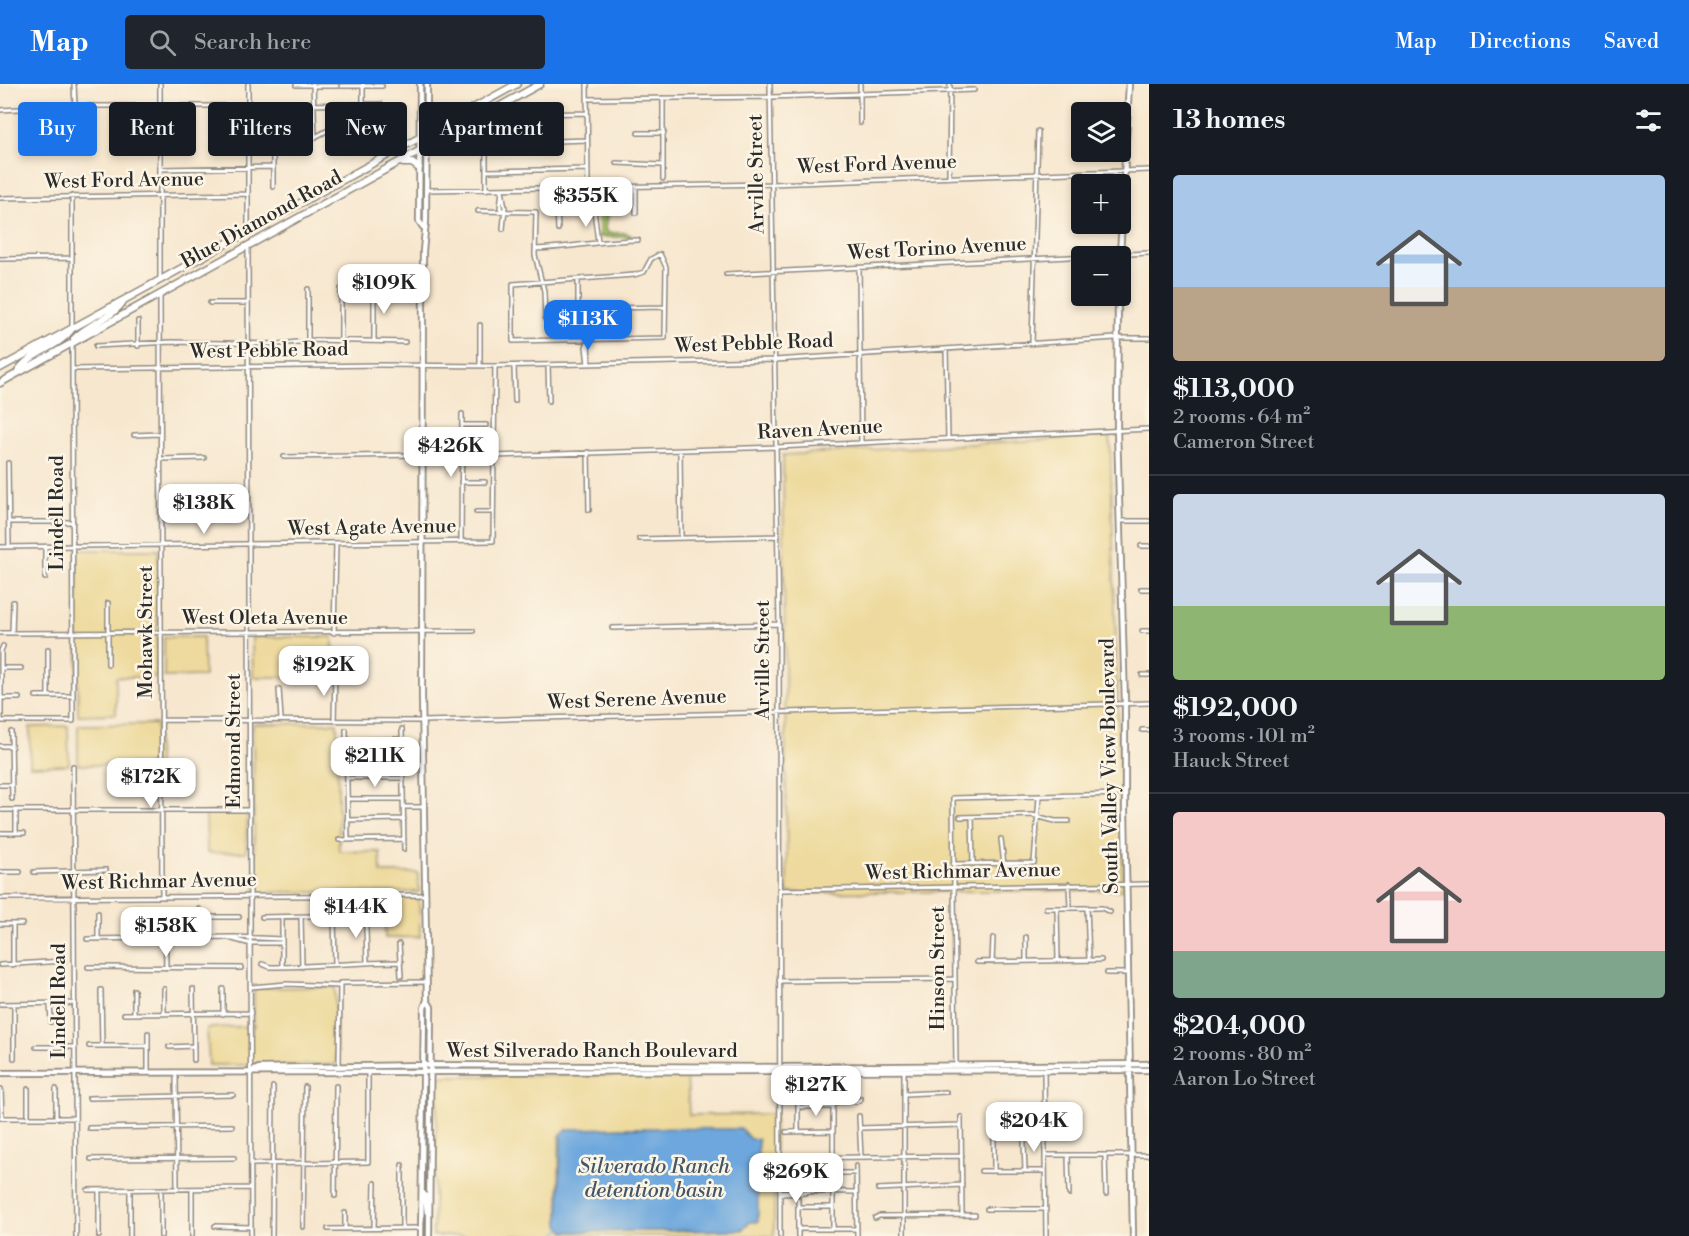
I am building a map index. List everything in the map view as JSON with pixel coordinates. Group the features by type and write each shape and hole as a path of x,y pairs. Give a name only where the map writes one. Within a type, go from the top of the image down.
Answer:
{"highway":[{"name":"Blue Diamond Road","path":"485,102 517,84"},
{"name":"Blue Diamond Road","path":"508,102 540,84"},
{"name":"Blue Diamond Road","path":"0,368 419,138"},
{"name":"Blue Diamond Road","path":"0,383 419,152"},
{"path":"399,163 412,163 419,168"},
{"path":"72,342 79,333 117,312 124,300"},
{"path":"17,373 22,363 64,339 72,328"}],"main road":[{"path":"420,84 420,102"},
{"path":"427,84 427,102"},
{"path":"1121,246 1129,84"},
{"path":"419,156 419,221 423,227"},
{"path":"421,1236 424,1008 427,1000 422,721 423,227 427,156"},
{"name":"South Valley View Boulevard","path":"1118,306 1117,429 1125,703 1133,1236"},
{"path":"427,1000 431,1007 432,1068 429,1236"},
{"name":"West Silverado Ranch Boulevard","path":"252,1071 259,1068 424,1065 432,1068 904,1071 1149,1064"},
{"path":"904,1071 904,1068 914,1066"},
{"name":"West Silverado Ranch Boulevard","path":"780,1069 914,1066 1149,1070"},
{"name":"West Silverado Ranch Boulevard","path":"0,1073 368,1072 424,1071 432,1068"},
{"path":"422,1192 425,1196 429,1221"}],"street":[{"path":"74,84 75,102"},
{"path":"160,84 160,102"},
{"path":"248,84 248,102"},
{"path":"587,84 588,187"},
{"name":"Arville Street","path":"770,84 779,624 780,1236"},
{"path":"860,84 860,123"},
{"path":"949,177 950,84"},
{"path":"296,85 382,86"},
{"path":"313,85 313,102"},
{"path":"363,85 363,102"},
{"path":"587,99 771,97 974,90"},
{"path":"663,98 663,179"},
{"path":"313,105 325,105"},
{"path":"0,110 18,109"},
{"path":"564,113 587,113"},
{"path":"313,123 315,138 325,133"},
{"path":"1032,344 1038,131"},
{"path":"638,133 664,133"},
{"path":"564,141 587,140"},
{"path":"160,156 160,280"},
{"path":"248,156 248,232"},
{"path":"273,156 273,187"},
{"path":"486,156 486,190"},
{"path":"616,163 663,165"},
{"path":"160,169 273,167"},
{"path":"486,171 587,169"},
{"name":"West Ford Avenue","path":"426,190 772,184 1149,170"},
{"path":"636,187 636,213"},
{"path":"556,188 558,229"},
{"path":"502,189 500,208 503,211 503,228"},
{"name":"West Ford Avenue","path":"0,198 248,194"},
{"path":"72,196 72,328"},
{"path":"570,210 594,210 598,242"},
{"path":"477,211 536,212 535,249 543,282 545,319"},
{"path":"535,249 638,240"},
{"name":"Edmond Street","path":"248,247 251,1236"},
{"name":"West Torino Avenue","path":"1131,254 1149,253"},
{"path":"660,254 666,267 665,338 513,341 511,336 513,284 578,280 644,272 651,259 660,254"},
{"name":"West Torino Avenue","path":"726,274 1071,257"},
{"path":"0,259 72,258"},
{"path":"859,268 861,443"},
{"path":"578,280 578,319"},
{"path":"308,289 308,341"},
{"path":"341,289 341,340"},
{"path":"374,289 374,341"},
{"name":"Mohawk Street","path":"160,295 162,897"},
{"path":"210,303 247,303"},
{"path":"611,308 665,307"},
{"path":"138,321 138,345"},
{"path":"480,325 480,366"},
{"name":"West Pebble Road","path":"72,369 514,366 776,360 1116,338 1149,338"},
{"path":"96,346 341,340 405,342"},
{"path":"588,341 586,347 588,364"},
{"name":"Lindell Road","path":"0,721 73,721 72,342"},
{"path":"946,349 948,438"},
{"path":"548,365 549,401"},
{"path":"476,512 493,512 495,366"},
{"path":"514,366 515,401"},
{"path":"461,542 462,414"},
{"path":"462,425 486,425"},
{"name":"Raven Avenue","path":"493,456 680,451 1149,429"},
{"path":"134,435 159,434"},
{"path":"680,451 681,538"},
{"path":"588,452 589,510"},
{"path":"285,457 485,454"},
{"path":"160,459 204,458"},
{"path":"8,463 9,547"},
{"path":"461,482 485,482"},
{"name":"West Agate Avenue","path":"0,547 493,541 493,512"},
{"path":"1120,521 1149,521"},
{"path":"9,522 72,522"},
{"path":"639,539 778,536"},
{"path":"334,633 336,544"},
{"path":"1141,546 1149,546"},
{"path":"45,547 45,578"},
{"path":"1141,589 1149,589"},
{"path":"12,633 13,602"},
{"path":"108,603 108,664"},
{"path":"612,628 779,624"},
{"path":"1142,631 1149,631"},
{"name":"West Oleta Avenue","path":"0,633 472,632"},
{"path":"0,721 3,646"},
{"path":"48,649 48,696"},
{"path":"1,668 21,668"},
{"path":"334,721 335,674"},
{"path":"1142,675 1149,675"},
{"path":"279,689 281,719"},
{"path":"36,696 73,696"},
{"path":"0,698 20,698"},
{"name":"West Serene Avenue","path":"161,720 422,721 1149,703"},
{"path":"402,729 404,849"},
{"path":"346,730 348,840"},
{"path":"1142,730 1149,730"},
{"path":"11,732 12,799"},
{"path":"346,740 402,739"},
{"path":"0,747 11,747"},
{"path":"346,760 403,759"},
{"name":"Lindell Road","path":"73,766 76,1236"},
{"path":"403,766 423,766"},
{"path":"347,778 403,778"},
{"path":"0,785 12,785"},
{"path":"953,864 1034,863 1039,797 1126,794"},
{"name":"Hinson Street","path":"956,1068 953,798 1039,797"},
{"path":"347,799 403,799"},
{"path":"404,807 424,807"},
{"path":"0,810 250,810"},
{"path":"16,810 16,833"},
{"path":"960,817 1039,816 1054,821 1069,821"},
{"path":"972,817 973,864"},
{"path":"347,820 404,819"},
{"path":"0,833 24,833"},
{"path":"1001,839 1004,865"},
{"path":"339,840 404,840"},
{"path":"34,872 106,870"},
{"path":"0,872 20,872"},
{"path":"1069,884 1070,907"},
{"name":"West Richmar Avenue","path":"778,890 1149,884"},
{"path":"365,895 367,962"},
{"name":"West Richmar Avenue","path":"0,898 426,895"},
{"path":"1087,907 1089,960"},
{"path":"1046,908 1087,907 1102,908 1110,912"},
{"path":"1057,908 1058,960"},
{"path":"200,909 200,937"},
{"path":"165,912 166,968"},
{"path":"98,913 98,938"},
{"path":"132,913 132,938"},
{"path":"262,917 366,915"},
{"path":"200,917 239,916"},
{"path":"301,916 302,967"},
{"path":"334,916 335,964"},
{"path":"282,917 282,967"},
{"path":"0,924 22,924"},
{"path":"13,924 13,965"},
{"path":"87,939 227,937 250,941 282,941"},
{"path":"1026,937 1026,961"},
{"path":"992,962 993,938"},
{"path":"399,944 401,976"},
{"path":"977,962 1101,960"},
{"path":"0,965 64,961"},
{"path":"262,964 302,967 401,962"},
{"path":"88,967 241,968"},
{"path":"1107,973 1128,973"},
{"path":"779,981 954,979"},
{"path":"250,987 287,984 427,982"},
{"path":"339,985 339,1067"},
{"path":"164,989 164,1014"},
{"path":"193,989 194,1060"},
{"path":"223,989 223,1014"},
{"path":"101,990 102,1046"},
{"path":"134,990 134,1014"},
{"path":"50,1003 51,1022"},
{"path":"0,1004 75,1003"},
{"path":"14,1004 14,1058"},
{"path":"124,1014 251,1013"},
{"path":"148,1033 148,1072"},
{"path":"89,1047 148,1046"},
{"path":"169,1047 194,1046"},
{"path":"36,1047 74,1047"},
{"path":"1044,1070 1046,1236"},
{"path":"904,1071 904,1236"},
{"path":"176,1072 177,1189"},
{"path":"252,1164 304,1165 368,1162 368,1072"},
{"path":"798,1079 798,1131"},
{"path":"335,1196 336,1086"},
{"path":"272,1236 273,1087"},
{"path":"303,1227 305,1087"},
{"path":"833,1158 833,1107 839,1088"},
{"path":"798,1089 845,1088"},
{"path":"1,1089 1,1118 75,1118"},
{"path":"28,1089 28,1118"},
{"path":"56,1089 56,1118"},
{"path":"905,1094 946,1092"},
{"path":"89,1098 232,1095"},
{"path":"836,1102 856,1102 861,1099"},
{"path":"798,1107 833,1107"},
{"path":"859,1116 861,1157"},
{"path":"1023,1116 1024,1171"},
{"path":"994,1171 995,1118 1044,1116"},
{"path":"961,1117 962,1215"},
{"path":"860,1128 961,1125"},
{"path":"89,1128 232,1126"},
{"path":"786,1132 833,1131"},
{"path":"1045,1155 1149,1155"},
{"path":"1068,1155 1069,1194"},
{"path":"1106,1155 1106,1194"},
{"path":"780,1158 962,1156"},
{"path":"91,1159 234,1158"},
{"path":"797,1164 797,1185"},
{"path":"402,1165 402,1228"},
{"path":"856,1166 856,1236"},
{"path":"981,1171 1045,1171"},
{"path":"797,1173 856,1173"},
{"path":"820,1173 820,1192"},
{"path":"374,1228 375,1183"},
{"path":"878,1189 962,1185"},
{"path":"88,1190 251,1188"},
{"path":"161,1189 161,1236"},
{"path":"192,1189 192,1236"},
{"path":"99,1190 99,1236"},
{"path":"130,1190 130,1236"},
{"path":"780,1192 856,1192"},
{"path":"833,1192 833,1229"},
{"path":"798,1199 798,1236"},
{"path":"798,1207 833,1207"},
{"path":"987,1209 1045,1209"},
{"path":"345,1213 345,1229"},
{"path":"875,1218 879,1216 975,1215"},
{"path":"215,1226 251,1227"},
{"path":"328,1229 421,1228"},
{"path":"798,1229 856,1229"}],"green space":[{"path":"608,210 605,228 607,233 626,233 634,237 599,237 599,211"}],"sand":[{"path":"1110,436 1123,890 787,893 783,455"},
{"path":"77,550 158,550 157,677 116,677 116,714 78,715"},
{"path":"164,637 203,637 204,676 164,677"},
{"path":"252,637 333,637 334,677 253,677"},
{"path":"337,723 339,851 380,852 381,873 418,873 419,892 255,892 253,724"},
{"path":"156,724 158,765 78,765 78,725"},
{"path":"68,726 69,765 30,766 30,727"},
{"path":"206,812 247,812 246,852 207,853"},
{"path":"384,898 419,898 420,937 385,938"},
{"path":"335,987 336,1065 209,1065 207,1028 254,1026 254,988"},
{"path":"687,1075 689,1115 775,1114 774,1236 433,1236 438,1076","holes":["567,1129 743,1130 745,1134 743,1230 566,1232 559,1225 559,1137"]}],"water":[{"name":"Silverado Ranch detention basin","path":"567,1129 741,1129 750,1139 758,1139 758,1222 750,1222 741,1230 565,1232 559,1225 561,1134"}],"waterway":[{"path":"557,1233 562,1227"}]}
